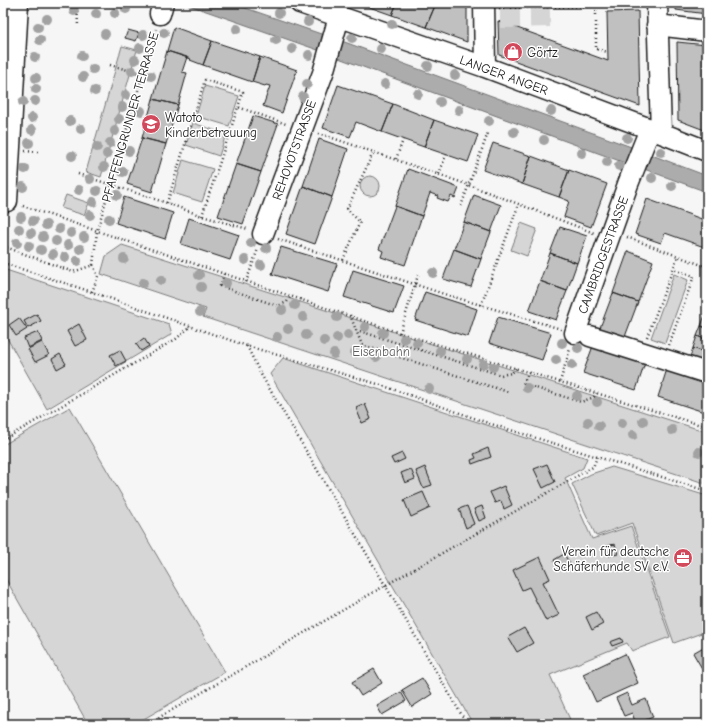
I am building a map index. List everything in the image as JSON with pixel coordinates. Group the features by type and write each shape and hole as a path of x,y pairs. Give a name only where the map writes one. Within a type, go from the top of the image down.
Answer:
{"street":[{"path":"7,201 18,3"},
{"name":"LANGER ANGER","path":"300,3 485,67 707,151"},
{"path":"655,131 657,4"},
{"path":"485,67 488,12"},
{"name":"REHOVOTSTRASSE","path":"263,234 323,73 340,17"},
{"path":"657,25 707,31"},
{"name":"CAMBRIDGESTRASSE","path":"587,336 610,235 655,131"},
{"path":"587,336 707,373"}],"path":[{"path":"77,3 78,26"},
{"path":"488,12 657,4"},
{"path":"596,6 596,49 608,52"},
{"name":"PFAFFENGRUNDER TERRASSE","path":"92,292 98,276 94,265 97,232 162,8"},
{"path":"110,65 143,74"},
{"path":"166,203 205,80 243,92 202,216"},
{"path":"238,107 279,122 374,151 519,204 678,256 707,267"},
{"path":"461,206 488,133"},
{"path":"396,159 403,140"},
{"path":"33,151 38,152"},
{"path":"343,260 360,222 347,209 374,151"},
{"path":"439,174 446,155"},
{"path":"78,174 111,185"},
{"path":"7,201 400,333 707,427"},
{"path":"481,305 519,204"},
{"path":"246,282 263,234"},
{"path":"3,246 73,272 94,265"},
{"path":"642,353 678,256"},
{"path":"3,262 247,346 381,385 488,423 707,492"},
{"path":"663,360 694,276 673,269"},
{"path":"400,333 419,272"},
{"path":"224,274 220,286 278,306 287,302 290,296"},
{"path":"415,284 587,336 560,382"},
{"path":"350,315 362,345 508,392"},
{"path":"3,440 176,339 191,326"},
{"path":"356,330 501,376 512,373 516,368"},
{"path":"247,346 259,371 467,724"},
{"path":"528,372 523,384 581,402 594,397 596,393"},
{"path":"148,724 386,585 593,467 597,457"}],"green space":[{"path":"122,46 137,50 101,177 86,172"},
{"path":"205,86 239,96 229,126 196,116"},
{"path":"193,123 226,134 219,156 186,145"},
{"path":"183,160 213,169 202,202 173,193"},
{"path":"366,176 374,176 380,182 380,190 374,196 366,196 360,190 360,182"},
{"path":"66,195 89,203 84,215 61,208"},
{"path":"521,223 537,229 527,256 511,250"},
{"name":"Eisenbahn","path":"122,245 707,432 707,484 203,317 206,309 101,274 106,256"},
{"path":"3,269 169,324 172,334 47,409 3,331"},
{"path":"674,274 688,280 665,343 651,338"},
{"path":"283,358 587,458 583,468 565,478 592,539 631,526 670,637 632,651 627,643 550,675 572,724 473,724 270,374"},
{"path":"70,407 225,672 135,724 88,724 3,574 3,445"},
{"path":"612,467 707,496 707,631 674,643 632,523 596,536 572,484 591,474"}],"shaded area":[{"path":"183,3 231,3 324,35 318,50"},
{"path":"339,40 634,148 628,164 333,56"},
{"path":"649,154 707,176 707,192 644,169"}],"building":[{"path":"358,3 397,3 392,15"},
{"path":"397,3 434,3 434,8 426,27 392,15"},
{"path":"434,3 467,3 467,42 426,27 434,8"},
{"path":"676,3 707,3 707,14 676,10"},
{"path":"638,11 640,106 499,55 498,21 608,61 607,12"},
{"path":"174,27 212,41 203,65 190,60 191,59 167,51"},
{"path":"128,30 139,33 136,41 125,38"},
{"path":"212,41 260,57 252,82 203,65"},
{"path":"677,42 707,45 707,73 705,73 707,131 678,120"},
{"path":"167,51 187,57 182,72 187,73 178,105 153,99"},
{"path":"260,57 297,70 282,113 263,106 270,86 252,82"},
{"path":"338,85 393,104 382,132 356,122 350,137 323,128"},
{"path":"153,99 178,105 166,144 142,138"},
{"path":"393,104 434,120 424,147 382,132"},
{"path":"253,116 278,124 261,172 236,164"},
{"path":"434,120 478,135 468,162 424,147"},
{"path":"142,138 166,144 152,192 127,184"},
{"path":"319,139 348,149 332,197 303,186"},
{"path":"493,143 531,156 522,184 483,170"},
{"path":"531,156 569,170 559,197 522,184"},
{"path":"236,164 261,172 243,224 218,216"},
{"path":"408,169 459,188 455,198 451,196 448,202 437,198 438,196 430,193 422,216 395,206"},
{"path":"569,170 607,184 591,227 564,217 569,201 559,197"},
{"path":"303,186 332,197 315,244 286,234"},
{"path":"474,195 501,205 491,232 464,222"},
{"path":"124,197 173,213 165,239 116,223"},
{"path":"647,199 707,221 707,248 665,233 661,243 635,234"},
{"path":"395,206 422,216 405,265 381,257 383,251 379,249"},
{"path":"189,218 239,235 230,260 181,244"},
{"path":"464,222 491,232 481,259 454,249"},
{"path":"560,227 587,236 577,263 550,253"},
{"path":"281,247 337,264 328,292 272,274"},
{"path":"454,249 481,259 471,287 443,279"},
{"path":"628,251 653,261 638,302 613,293"},
{"path":"550,253 577,263 567,291 540,281"},
{"path":"353,270 404,286 394,313 344,297"},
{"path":"540,281 567,291 556,320 529,311"},
{"path":"425,292 477,309 468,337 415,320"},
{"path":"613,293 638,302 623,342 598,333"},
{"path":"37,314 41,321 28,328 24,321"},
{"path":"705,315 707,315 707,328 701,326"},
{"path":"498,317 551,333 542,360 489,343"},
{"path":"19,318 27,329 16,336 9,325"},
{"path":"79,324 87,340 75,346 67,331"},
{"path":"701,326 707,328 707,340 697,336"},
{"path":"38,332 42,341 28,348 24,338"},
{"path":"697,336 707,340 707,353 693,348"},
{"path":"144,338 149,346 141,351 136,344"},
{"path":"42,342 49,355 35,362 28,349"},
{"path":"593,346 645,363 636,390 583,373"},
{"path":"693,348 707,353 707,366 689,360"},
{"path":"120,350 126,361 116,366 110,355"},
{"path":"60,354 66,364 57,369 52,359"},
{"path":"667,369 707,382 707,413 658,397"},
{"path":"365,404 371,419 362,423 356,408"},
{"path":"488,448 491,457 472,464 471,460 476,458 474,454"},
{"path":"402,453 405,459 394,464 391,458"},
{"path":"547,464 555,482 543,488 534,469"},
{"path":"425,467 432,485 423,488 416,471"},
{"path":"411,469 415,479 405,483 401,473"},
{"path":"504,486 512,505 504,509 501,501 495,503 490,492"},
{"path":"423,492 430,508 411,517 404,500"},
{"path":"467,506 474,524 466,528 459,509"},
{"path":"482,506 486,518 479,521 474,509"},
{"path":"615,544 618,554 609,556 606,546"},
{"path":"564,554 570,564 559,570 554,560"},
{"path":"540,557 550,579 543,582 559,615 546,621 529,587 522,590 513,570"},
{"path":"596,612 603,624 592,630 586,617"},
{"path":"524,628 533,643 517,652 508,637"},
{"path":"621,638 623,642 612,646 610,642"},
{"path":"707,645 707,677 693,653"},
{"path":"625,654 638,683 596,702 583,674"},
{"path":"374,669 382,683 361,696 352,682"},
{"path":"422,678 432,694 412,707 402,690"},
{"path":"401,692 406,701 382,715 377,706"},
{"path":"627,693 632,705 646,699 653,717 636,724 632,713 624,716 616,698"}],"tunnel":[{"path":"500,18 556,17"}],"place":[{"name":"Görtz","path":"513,52"},
{"name":"Watoto Kinderbetreuung","path":"151,124"},
{"name":"Verein für deutsche Schäferhunde SV e.V.","path":"683,558"}]}
